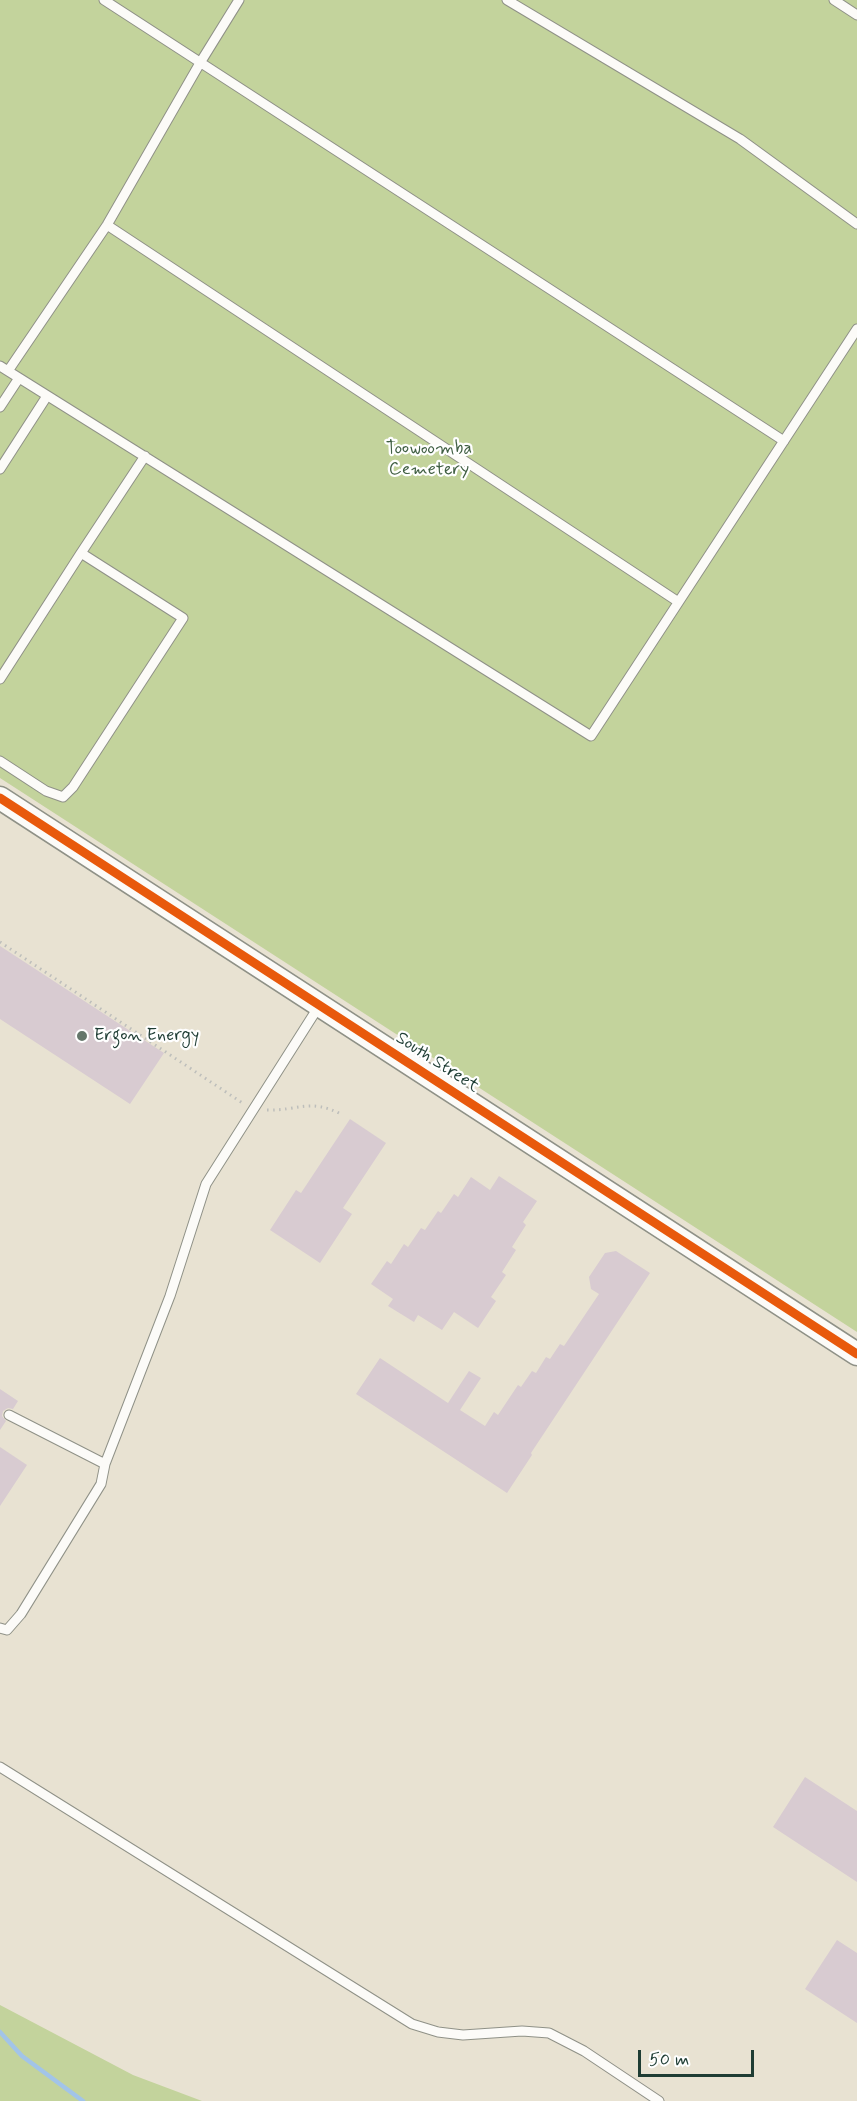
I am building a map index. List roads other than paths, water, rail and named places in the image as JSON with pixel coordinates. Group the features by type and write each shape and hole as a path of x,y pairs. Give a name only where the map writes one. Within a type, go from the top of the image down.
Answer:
{"street":[{"name":"South Street","path":"0,798 857,1354"}],"lane":[{"path":"104,0 784,441"},
{"path":"239,0 107,225 4,368 591,736 857,329"},
{"path":"507,0 740,139 857,224"},
{"path":"834,0 857,15"},
{"path":"107,225 678,601"},
{"path":"0,407 19,378"},
{"path":"0,469 47,396"},
{"path":"0,678 145,456"},
{"path":"0,762 46,791 63,796 73,787 183,618 81,553"},
{"path":"0,1628 7,1630 21,1614 101,1484 105,1464 170,1296 206,1184 319,1006"},
{"path":"9,1415 105,1464"},
{"path":"0,1767 412,2024 438,2032 463,2035 522,2031 549,2033 584,2051 659,2101"}],"waterway":[{"path":"0,2032 22,2056 83,2101"}],"place":[{"name":"Ergon Energy","path":"82,1036"}],"park label":[{"name":"Toowoomba Cemetery","path":"429,459"}]}
